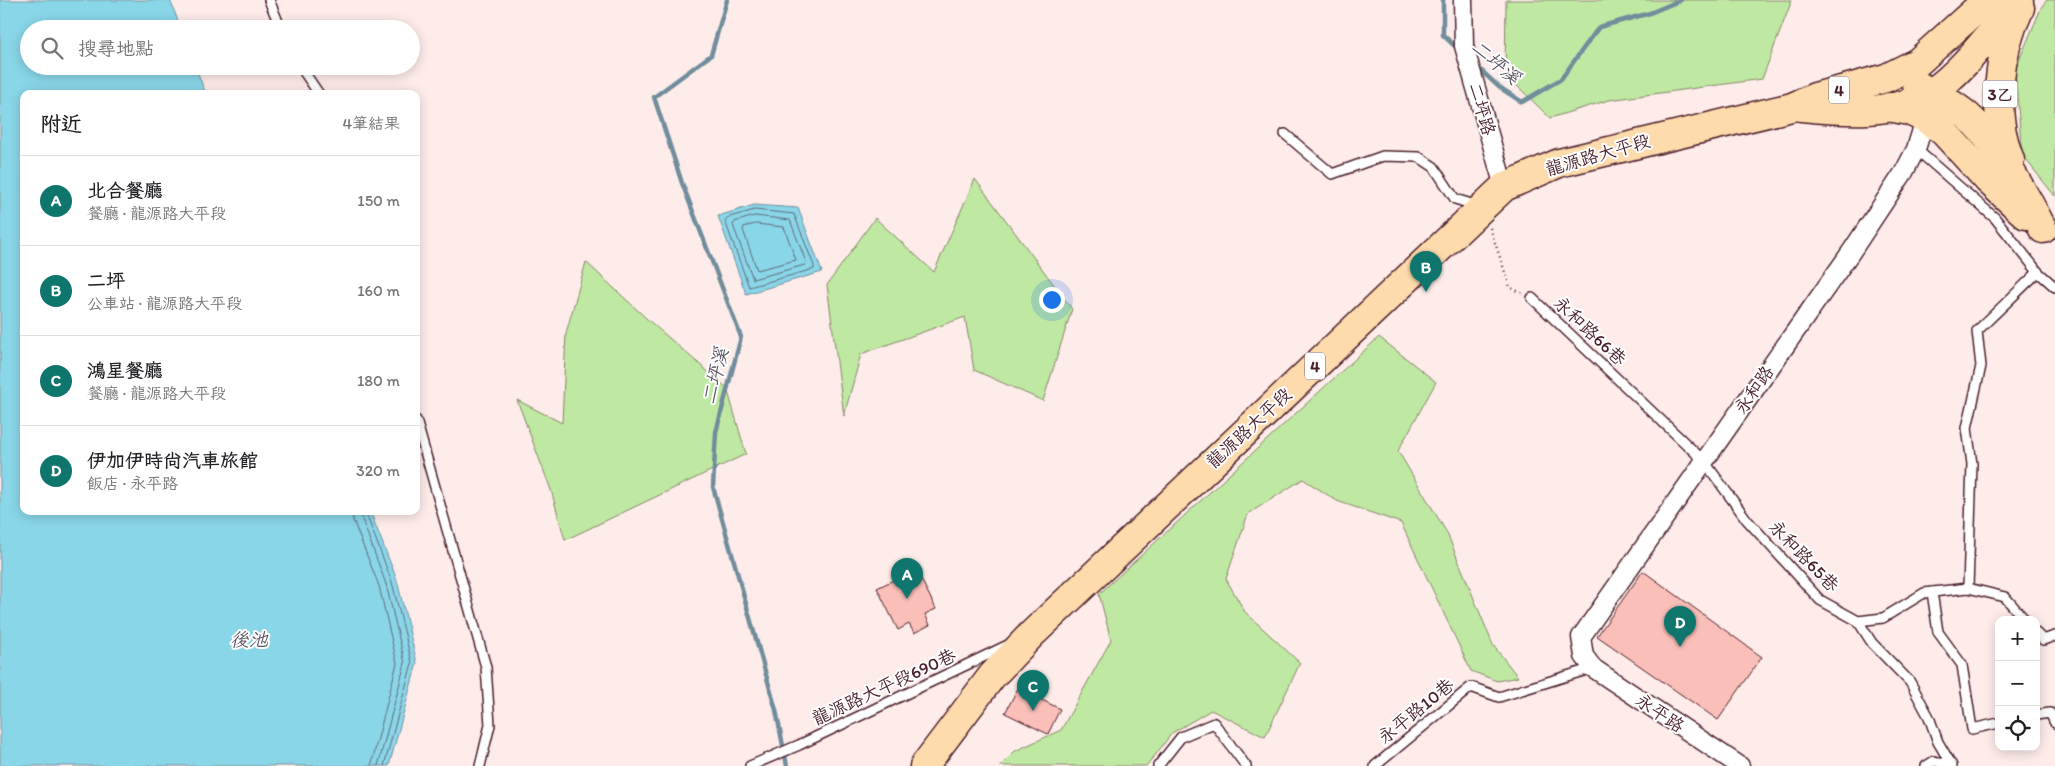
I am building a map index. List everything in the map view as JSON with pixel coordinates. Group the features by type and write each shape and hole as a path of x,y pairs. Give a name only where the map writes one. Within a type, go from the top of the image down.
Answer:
{"main road":[{"name":"龍源路大平段","path":"924,766 992,676 1031,635 1504,187 1559,163 1792,107 1815,97 1886,78 1918,62 1987,0"},
{"name":"龍源路大平段","path":"1792,107 1840,111 1888,107 1909,102 1931,92 1949,79 2019,0"},
{"name":"3乙","path":"2022,190 2008,155 2002,128 2000,81 2006,44 2019,10 2025,0"},
{"name":"龍源路大平段","path":"1931,92 1930,73 1935,54 1946,38"},
{"name":"龍源路大平段","path":"1886,78 1912,83 1931,92"},
{"name":"3乙","path":"1931,92 1941,121 1958,146"},
{"name":"3乙","path":"1931,92 1951,103 1985,134 2022,190 2049,236"},
{"name":"4","path":"1888,107 1909,111 1926,120"},
{"name":"3乙","path":"1926,120 1943,131 1988,180 2049,236"}],"street":[{"name":"二坪路","path":"1463,0 1464,46 1504,187"},
{"name":"永和路","path":"1588,662 1581,637 1851,252 1904,172 1916,149 1926,120 1931,92"},
{"name":"永平路","path":"1588,662 1740,766"}],"lane":[{"path":"269,0 277,20"},
{"path":"306,75 316,90"},
{"path":"1285,134 1332,174 1383,156 1419,157 1434,166 1455,199 1483,207"},
{"path":"1916,149 1995,218 2038,272 2055,287"},
{"path":"1968,588 1972,464 1967,428 1982,366 1977,331 2038,272"},
{"name":"永和路66巷","path":"1532,298 1704,461"},
{"path":"420,434 486,667 490,724 480,766"},
{"name":"永和路65巷","path":"1704,461 1747,520 1820,600 1858,621 1872,643 1910,682 1928,717 1938,742 1952,765"},
{"path":"1858,621 1883,618 1924,593 1968,588 2005,597 2022,616"},
{"path":"1932,592 1938,632 1962,666 1972,729 1995,724"},
{"name":"龍源路大平段690巷","path":"750,766 799,745 1031,635"},
{"path":"2040,637 2043,640 2055,636"},
{"name":"永平路10巷","path":"1375,766 1471,687 1499,697 1588,662"},
{"path":"2040,715 2050,713 2055,722"},
{"path":"1158,766 1181,738 1214,723 1246,766"},
{"path":"1926,766 1934,761 1952,765"}],"path":[{"name":"永和路66巷","path":"1483,207 1510,287 1532,298"}],"green space":[{"path":"1506,0 1792,0 1762,79 1609,100 1550,118 1505,74"},
{"path":"2047,0 2055,0 2055,196 2022,155 2015,70 2042,6"},
{"path":"975,179 1072,309 1043,401 974,370 965,317 861,354 844,416 827,285 875,218 934,272"},
{"path":"586,262 647,319 727,388 746,454 565,540 551,490 517,400 562,423 566,333"},
{"path":"1379,337 1436,382 1398,451 1447,533 1493,645 1518,677 1497,681 1471,671 1401,523 1337,501 1303,479 1248,514 1226,579 1245,612 1300,663 1265,737 1211,710 1172,733 1147,766 1000,766 1015,751 1061,730 1111,640 1099,594"}],"water":[{"name":"後池","path":"0,0 170,0 178,20 20,20 20,75 199,75 204,90 20,90 20,515 372,515 397,580 417,663 389,766 0,766"},
{"path":"754,205 798,208 822,272 746,294 718,216"}],"building":[{"path":"916,569 936,609 925,614 930,625 914,633 909,624 898,630 877,588"},
{"path":"1643,571 1762,657 1718,720 1597,636"},
{"path":"1018,688 1060,709 1048,734 1005,713"}],"waterway":[{"name":"二坪溪","path":"727,0 711,55 654,97 682,183 741,337 716,432 713,487 776,710 787,766"},
{"name":"二坪溪","path":"1443,0 1443,35 1459,50"},
{"name":"二坪溪","path":"1475,65 1499,87 1522,102 1561,79 1599,27 1650,13 1681,0"}],"place":[{"name":"二坪","path":"1426,292"},
{"name":"北合餐廳","path":"907,599"},
{"name":"伊加伊時尚汽車旅館","path":"1680,647"},
{"name":"鴻星餐廳","path":"1033,711"}]}
